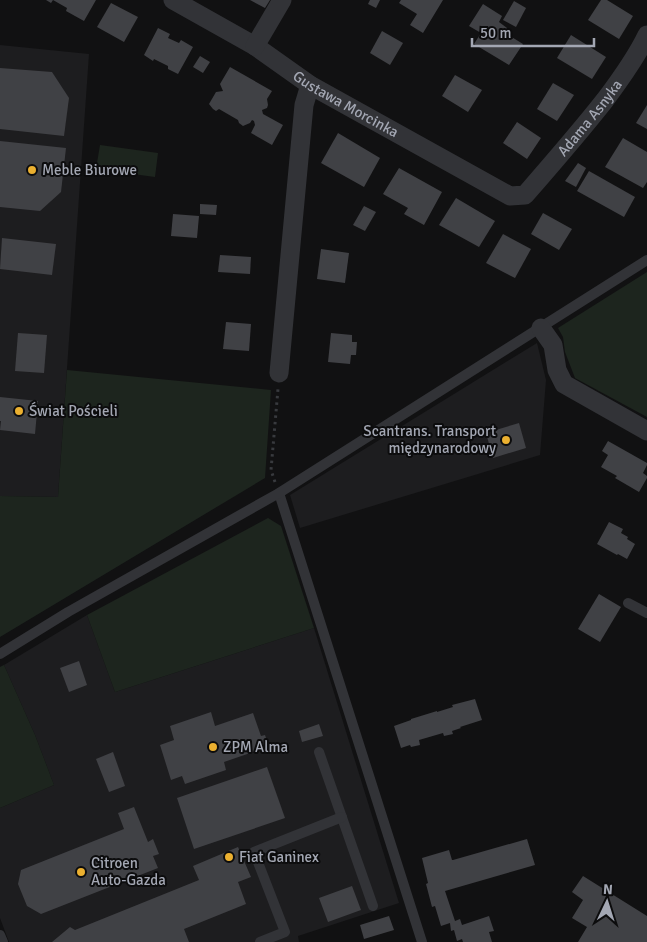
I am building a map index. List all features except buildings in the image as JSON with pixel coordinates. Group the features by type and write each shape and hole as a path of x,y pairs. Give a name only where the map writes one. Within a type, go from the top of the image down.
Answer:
{"street":[{"name":"Gustawa Morcinka","path":"173,0 256,46 310,85 510,196 525,195"},
{"path":"256,46 282,0"},
{"name":"Adama Asnyka","path":"525,195 588,122 617,84 647,35"},
{"path":"280,373 304,104 310,85"},
{"path":"541,328 553,345 557,370 564,384 647,431"}],"lane":[{"path":"0,654 68,612 279,493 647,260"},
{"path":"279,493 422,942"},
{"path":"628,603 647,613"},
{"path":"319,752 373,906"},
{"path":"260,942 285,932 254,852 342,817"},
{"path":"0,934 3,942"}],"path":[{"path":"279,493 271,470 280,373"}],"shaded area":[{"path":"0,45 89,54 58,497 0,496"},
{"path":"100,145 158,153 155,177 96,169"},
{"path":"647,272 647,417 575,378 565,352 563,337 558,328"},
{"path":"537,343 546,380 540,455 300,528 290,495"},
{"path":"67,370 271,390 265,478 0,637 0,496 58,497"},
{"path":"268,518 281,526 314,628 115,692 87,615"},
{"path":"87,615 115,692 314,628 399,903 298,936 299,942 9,942 0,918 0,808 54,785 35,735 4,665"},
{"path":"4,665 35,735 54,785 0,808 0,667"}],"place":[{"name":"Meble Biurowe","path":"32,170"},
{"name":"Świat Pościeli","path":"19,411"},
{"name":"Scantrans. Transport międzynarodowy","path":"506,440"},
{"name":"ZPM Alma","path":"213,747"},
{"name":"Fiat Ganinex","path":"229,857"},
{"name":"Citroen Auto-Gazda","path":"81,872"}]}
